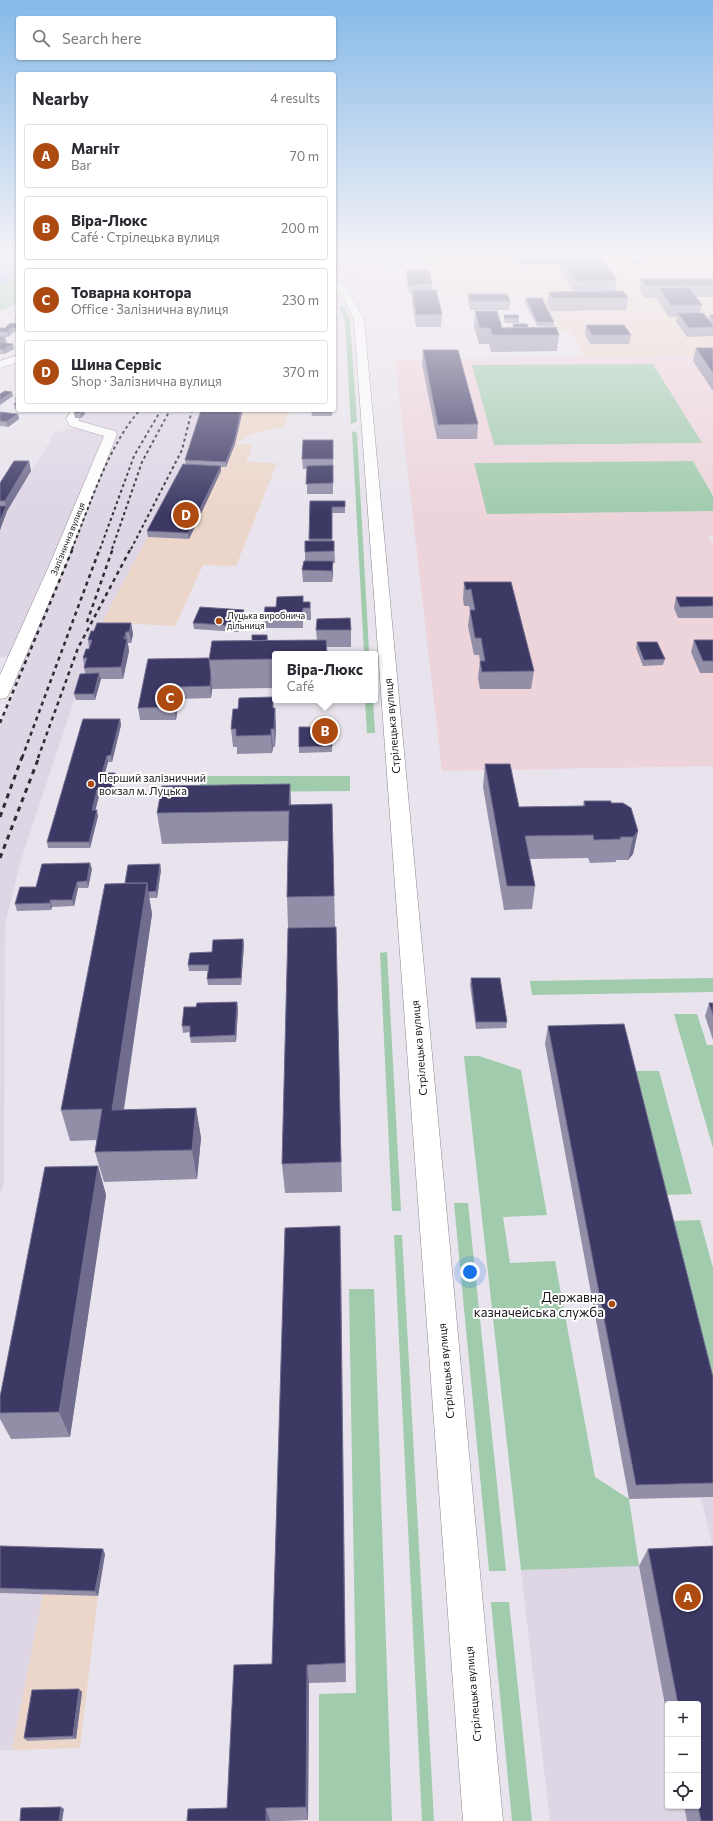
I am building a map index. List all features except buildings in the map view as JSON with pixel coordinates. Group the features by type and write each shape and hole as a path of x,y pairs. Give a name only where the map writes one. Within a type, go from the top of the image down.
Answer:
{"street":[{"name":"Стрілецька вулиця","path":"361,344 483,1821"},
{"path":"0,365 16,359"},
{"name":"Залізнична вулиця","path":"0,694 57,566 111,434 74,422 72,419 76,412"}],"shaded area":[{"path":"577,344 713,344 713,355 584,357"},
{"path":"713,355 713,496 693,461 487,514 713,511 713,535 708,536 713,544 713,766 442,771 395,360"},
{"path":"81,412 202,412 186,465 102,622 89,670 81,680 21,860 5,924 4,1181 0,1196 0,726 18,686 12,685 23,657 0,657 0,530 7,511 50,441 53,433 75,428 81,424 76,418"},
{"path":"202,412 289,412 285,426 252,434 236,444 253,445 246,462 277,463 236,566 203,565 175,626 102,622 186,465"},
{"path":"713,1497 713,1547 701,1498"},
{"path":"713,1562 713,1821 550,1821 521,1570"},
{"path":"0,1593 43,1594 12,1750 0,1750"},
{"path":"43,1594 98,1596 80,1748 12,1750"}],"green space":[{"path":"346,344 352,344 357,421 351,424"},
{"path":"653,364 702,443 494,445 472,365"},
{"path":"352,431 357,433 369,651 364,651"},
{"path":"693,461 713,496 713,511 487,514 474,463"},
{"path":"365,703 373,703 375,733 367,733"},
{"path":"208,776 350,776 350,791 206,792 201,788 200,784 202,780"},
{"path":"387,952 401,1211 392,1211 380,953"},
{"path":"713,978 713,992 532,995 530,981"},
{"path":"674,1014 697,1014 707,1045 713,1045 713,1148"},
{"path":"464,1056 479,1056 521,1070 547,1215 503,1217 510,1263 555,1261 595,1477 629,1499 639,1566 521,1570"},
{"path":"633,1071 659,1071 692,1194 664,1195"},
{"path":"454,1203 468,1203 506,1571 489,1571"},
{"path":"700,1220 713,1268 713,1389 671,1221"},
{"path":"394,1235 402,1235 434,1821 422,1821"},
{"path":"349,1289 374,1289 392,1821 319,1821 319,1694 356,1693"},
{"path":"491,1602 509,1602 532,1821 512,1821"}],"railway":[{"path":"72,549 93,495 110,457 129,424 138,412"},
{"path":"100,549 134,456 160,412"},
{"path":"112,549 142,462 169,412"},
{"path":"131,549 182,450 192,412"},
{"path":"0,723 73,548"},
{"path":"22,758 100,548"},
{"path":"87,622 113,548"},
{"path":"38,758 78,648 131,548"},
{"path":"0,817 22,757"},
{"path":"0,858 39,757"}],"place":[{"name":"Шина Сервіс","path":"186,515"},
{"name":"Луцька виробнича дільниця","path":"219,621"},
{"name":"Товарна контора","path":"170,698"},
{"name":"Віра-Люкс","path":"325,731"},
{"name":"Перший залізничний вокзал м. Луцька","path":"91,784"},
{"name":"Державна казначейська служба","path":"612,1304"},
{"name":"Магніт","path":"688,1597"}]}
